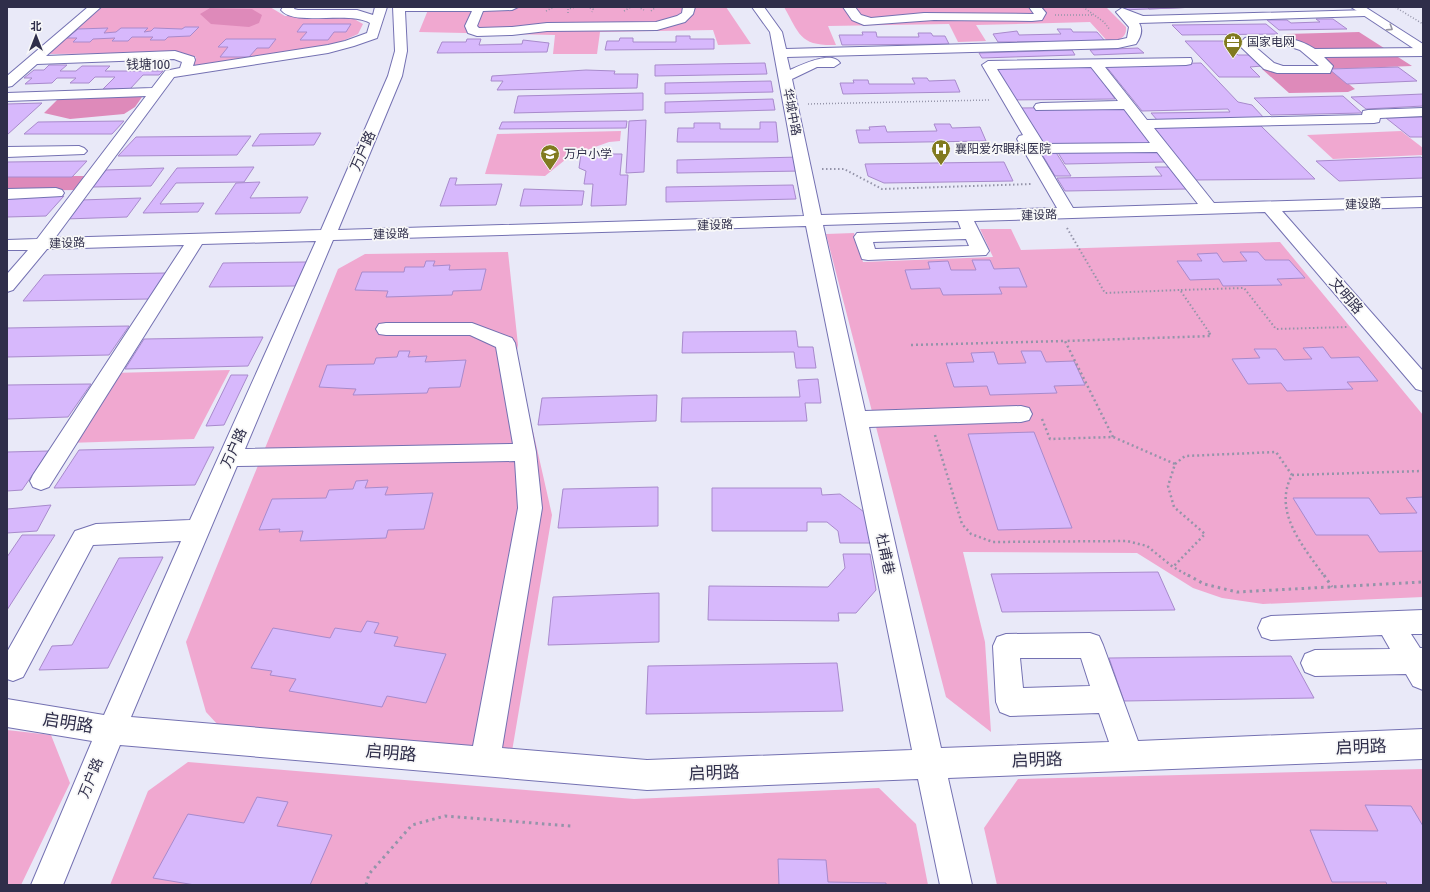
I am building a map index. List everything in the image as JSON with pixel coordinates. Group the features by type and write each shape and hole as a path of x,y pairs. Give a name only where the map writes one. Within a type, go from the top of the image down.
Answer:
{"main road":[{"path":"7,83 95,7"},
{"path":"289,7 287,10 296,14 358,14 367,16 376,22"},
{"path":"7,286 42,244 170,74 283,55 341,48 373,35 381,7"},
{"path":"399,8 512,7"},
{"path":"478,8 471,26 472,30 477,32 512,31 547,27 657,26 681,19 687,14 689,7"},
{"name":"华城中路","path":"758,7 776,32 814,222"},
{"path":"850,7 855,17 862,20 879,22 910,17 955,16 1001,16 1019,19 1037,11"},
{"name":"万户路","path":"47,885 111,730 328,236 395,76 401,51 399,8"},
{"path":"1121,11 1142,20 1361,9 1423,50"},
{"path":"780,53 1118,44 1132,41 1136,26 1121,11"},
{"path":"955,16 975,49"},
{"path":"1312,53 1327,66 1324,70 1282,70 1269,66 1245,44 1249,41 1287,41 1300,44 1312,53 1423,50"},
{"path":"35,60 175,55 189,60 185,72"},
{"path":"1160,147 1039,149 988,65 1186,62"},
{"path":"1095,63 1210,209"},
{"path":"785,77 815,64 908,64"},
{"path":"978,64 1051,184 1064,214"},
{"path":"7,97 157,92"},
{"path":"1041,106 1127,104"},
{"path":"1143,124 1374,119 1368,114 1423,112"},
{"path":"7,152 80,151"},
{"path":"7,194 56,193"},
{"name":"建设路","path":"7,245 814,222 1423,202"},
{"name":"文明路","path":"1270,207 1423,384"},
{"path":"964,217 980,251 868,255 863,237 971,234"},
{"name":"杜甫巷","path":"814,222 956,885"},
{"path":"41,481 196,240"},
{"path":"386,329 472,329 505,343 525,452 530,508 485,761"},
{"path":"856,419 1022,414"},
{"path":"230,458 525,452"},
{"path":"13,668 84,538 96,534 198,530"},
{"path":"1271,628 1423,622"},
{"path":"1389,623 1420,666"},
{"path":"1316,663 1420,666"},
{"path":"1109,699 1129,757"},
{"name":"启明路","path":"7,713 111,730 647,775 930,765 1423,744"}],"path":[{"path":"1083,7 1104,22 1115,37 1102,45"},
{"path":"1395,7 1423,24"},
{"path":"1037,11 1095,15"},
{"path":"790,104 1000,100"},
{"path":"803,170 844,169 882,189 1051,184"},
{"path":"1064,214 1105,293 1244,288 1276,329 1373,326"},
{"path":"911,345 1211,336 1180,290"},
{"path":"1065,341 1113,437"},
{"path":"1022,414 1040,414 1050,439 1113,437 1175,464"},
{"path":"930,417 962,524 971,534 994,542 1127,541 1147,546 1173,567 1204,584 1237,592 1423,582"},
{"path":"1173,567 1205,534 1174,507 1168,486 1175,464 1185,456 1276,452 1292,475"},
{"path":"1292,475 1423,471"},
{"path":"1292,475 1286,487 1284,505 1293,527 1332,587"},
{"path":"366,885 369,874 412,825 445,816 571,826"}],"shaded area":[{"path":"102,7 270,7 285,16 349,16 363,24 358,34 338,43 192,67 196,57 181,53 48,54"},
{"path":"477,7 726,7 751,44 718,45 713,30 600,32 597,54 553,54 555,35 419,32 428,10"},
{"path":"784,7 1106,7 1126,27 1126,31 1122,38 1109,43 1090,22 976,25 986,41 958,42 949,24 828,26 836,45 824,45 808,41 802,37"},
{"path":"210,8 252,9 262,15 259,23 249,27 211,24 200,14"},
{"path":"1359,32 1412,66 1330,69 1355,89 1348,92 1289,93 1262,69 1312,67 1318,64 1286,34"},
{"path":"142,93 142,97 135,107 124,114 70,119 44,113 57,100 65,95"},
{"path":"621,131 620,141 609,142 570,156 545,176 485,174 497,134"},
{"path":"1401,131 1423,148 1423,155 1333,159 1307,135"},
{"path":"7,176 88,176 76,190 7,191"},
{"path":"980,229 1011,229 1021,250 1280,242 1423,415 1423,597 1263,604 1222,598 1193,588 1137,553 963,552 985,642 991,732 946,697 826,234 854,233 863,262 993,257"},
{"path":"508,252 518,345 516,356 552,515 510,763 231,739 206,712 186,642 338,269 365,254"},
{"path":"230,370 194,439 67,443 112,373"},
{"path":"7,730 51,735 70,783 21,885 7,885"},
{"path":"188,762 634,799 879,788 916,824 928,885 110,885 148,791"},
{"path":"1423,769 1423,885 997,885 984,828 1018,779"}],"building":[{"path":"1119,7 1197,7 1122,10"},
{"path":"1147,7 1197,7 1149,9"},
{"path":"1316,19 1333,19 1347,29 1279,30 1267,20 1287,20 1291,23 1320,22"},
{"path":"303,24 351,24 346,32 334,32 328,40 300,40 307,32 297,32"},
{"path":"1266,24 1278,34 1182,35 1172,25"},
{"path":"185,27 199,27 190,36 168,37 165,40 150,40 153,37 132,37 128,41 112,41 115,38 93,39 90,42 73,42 77,38 67,38 78,29 108,28 104,33 116,32 121,28 148,28 144,32 151,31 154,28 182,29"},
{"path":"1057,29 1071,29 1073,32 1097,32 1105,41 998,42 993,34 1017,31 1019,35 1061,34"},
{"path":"862,32 876,32 877,37 919,37 918,33 931,33 933,36 945,36 949,44 842,45 839,35 863,35"},
{"path":"676,36 690,36 690,39 714,39 714,49 605,50 607,41 619,41 620,38 633,38 633,42 676,42"},
{"path":"226,39 276,39 269,48 257,48 249,57 220,57 228,47 218,47"},
{"path":"467,39 481,39 479,45 522,44 523,40 549,43 547,52 437,53 442,42 466,42"},
{"path":"1185,41 1224,41 1238,55 1251,55 1262,66 1250,67 1260,77 1219,77"},
{"path":"1138,48 1144,53 1094,55 1090,50"},
{"path":"1072,50 1075,55 982,58 979,53"},
{"path":"765,63 767,74 655,76 655,65"},
{"path":"1201,63 1238,102 1252,105 1265,119 1158,121 1151,113 1230,112 1228,109 1142,111 1105,65"},
{"path":"49,65 67,65 60,71 76,71 82,66 110,66 105,71 163,71 159,75 143,75 130,89 103,89 115,77 95,77 89,83 70,83 76,78 57,78 52,83 25,84 32,78 24,78 34,70 44,70"},
{"path":"1091,65 1115,99 1010,100 992,66"},
{"path":"1398,67 1417,81 1347,84 1329,69"},
{"path":"586,70 615,71 614,74 638,74 637,88 497,90 503,81 491,81 492,76"},
{"path":"912,78 927,78 929,81 955,80 960,92 843,94 840,83 854,83 853,80 868,80 869,84 915,84"},
{"path":"771,81 773,92 665,94 665,83"},
{"path":"643,93 643,110 514,113 518,96"},
{"path":"1423,94 1423,106 1366,109 1351,97"},
{"path":"1343,96 1362,113 1271,115 1254,98"},
{"path":"773,99 775,110 665,113 665,102"},
{"path":"42,103 7,135 7,104"},
{"path":"1126,107 1154,146 1040,147 1019,108"},
{"path":"1423,117 1423,137 1410,137 1386,118"},
{"path":"646,120 644,172 626,173 629,121"},
{"path":"124,121 112,134 24,134 38,122"},
{"path":"627,121 626,128 499,129 502,122"},
{"path":"760,122 776,122 778,142 677,142 678,128 694,128 694,123 720,123 720,129 760,129"},
{"path":"934,124 950,124 952,128 980,127 986,141 859,143 856,130 870,130 869,127 885,126 887,132 937,131"},
{"path":"1261,126 1315,179 1194,180 1150,128"},
{"path":"321,133 314,145 252,146 260,134"},
{"path":"251,136 237,155 118,156 136,137"},
{"path":"1156,150 1165,162 1065,164 1057,151"},
{"path":"1040,151 1055,151 1071,176 1055,176"},
{"path":"581,154 622,154 620,175 628,175 626,205 591,206 593,184 584,184 586,171 579,168"},
{"path":"800,157 802,171 677,173 677,160"},
{"path":"1421,157 1423,159 1423,178 1339,181 1316,161"},
{"path":"87,161 72,177 7,177 7,162"},
{"name":"襄阳爱尔眼科医院","path":"1004,162 1013,181 884,183 868,176 865,164"},
{"path":"254,167 244,182 176,183 160,204 204,203 198,212 143,213 177,168"},
{"path":"1155,167 1170,167 1187,189 1065,191 1057,178 1162,176"},
{"path":"164,168 151,186 92,187 106,170"},
{"path":"450,178 457,178 455,185 502,184 496,205 440,206"},
{"path":"260,182 250,198 308,197 300,213 215,214 236,183"},
{"path":"793,185 796,199 666,202 666,187"},
{"path":"524,189 584,191 582,205 520,206"},
{"path":"64,196 46,216 7,217 7,197"},
{"path":"141,198 127,217 65,219 81,200"},
{"path":"1240,252 1258,252 1265,260 1289,260 1305,278 1277,279 1282,285 1223,286 1219,279 1190,280 1177,261 1202,261 1197,254 1217,253 1223,262 1247,261"},
{"path":"972,260 990,260 994,269 1019,268 1027,287 999,287 1002,294 943,295 940,288 911,289 905,270 930,269 928,262 948,261 951,270 976,270"},
{"path":"426,261 435,261 433,266 450,265 449,270 486,269 481,290 453,291 452,295 386,297 388,291 355,290 362,272 404,272 405,267 424,267"},
{"path":"307,262 295,286 209,287 223,263"},
{"path":"167,273 150,299 23,301 44,275"},
{"path":"129,326 109,355 7,357 7,328"},
{"path":"796,331 798,347 813,347 816,368 796,368 794,352 682,353 683,332"},
{"path":"263,337 248,366 125,369 144,339"},
{"path":"1323,347 1331,358 1359,357 1378,381 1347,382 1353,389 1287,391 1281,383 1248,384 1232,359 1260,358 1254,349 1276,349 1284,360 1312,359 1303,348"},
{"path":"399,351 410,351 408,357 427,356 425,362 466,360 460,387 429,388 427,393 353,395 356,389 319,387 327,365 374,364 376,358 397,357"},
{"path":"1021,351 1041,351 1046,362 1074,361 1085,385 1054,386 1057,393 990,395 987,386 954,387 946,363 974,362 971,353 994,352 998,364 1026,363"},
{"path":"231,375 248,375 224,425 206,426"},
{"path":"818,379 821,403 805,403 807,421 681,422 682,398 800,397 798,380"},
{"path":"91,384 68,417 7,419 7,385"},
{"path":"657,395 656,421 538,425 542,398"},
{"path":"1034,432 1072,528 998,530 968,434"},
{"path":"214,447 195,485 54,488 79,450"},
{"path":"49,451 22,490 7,491 7,452"},
{"path":"368,480 365,488 388,487 385,495 433,493 424,529 388,530 386,538 300,541 303,531 279,532 280,529 259,530 272,499 326,498 329,490 353,489 356,481"},
{"path":"658,487 658,526 558,528 563,489"},
{"path":"712,488 821,488 822,495 840,494 868,515 872,543 840,543 838,531 827,522 807,522 807,531 712,531"},
{"path":"1423,497 1423,551 1379,552 1368,535 1316,535 1293,498 1369,498 1380,514 1417,513 1406,498"},
{"path":"51,505 37,531 7,533 7,509"},
{"path":"22,535 55,535 7,610 7,557"},
{"path":"843,554 870,554 876,590 856,613 838,613 839,621 708,620 709,586 828,587 845,568"},
{"path":"163,557 108,668 39,670 52,646 72,645 119,558"},
{"path":"1158,572 1175,610 1002,612 991,574"},
{"path":"659,593 659,642 548,645 553,597"},
{"path":"367,621 379,623 374,633 398,637 394,646 446,654 426,703 387,696 382,707 289,691 296,679 270,675 272,671 251,668 273,628 330,638 335,628 361,632"},
{"path":"1291,656 1314,698 1124,701 1109,658"},
{"path":"837,663 843,711 646,714 648,666"},
{"path":"257,797 288,802 277,826 332,835 310,885 195,885 153,878 188,814 244,823"},
{"path":"1365,805 1411,806 1423,826 1423,885 1387,885 1386,882 1332,882 1310,830 1378,831"},
{"path":"778,859 826,860 828,882 886,883 886,885 779,885"}],"place":[{"name":"国家电网","path":"1233,59"},
{"name":"襄阳爱尔眼科医院","path":"941,166"},
{"name":"万户小学","path":"550,171"}],"district":[{"name":"钱塘100","path":"148,64"}]}
